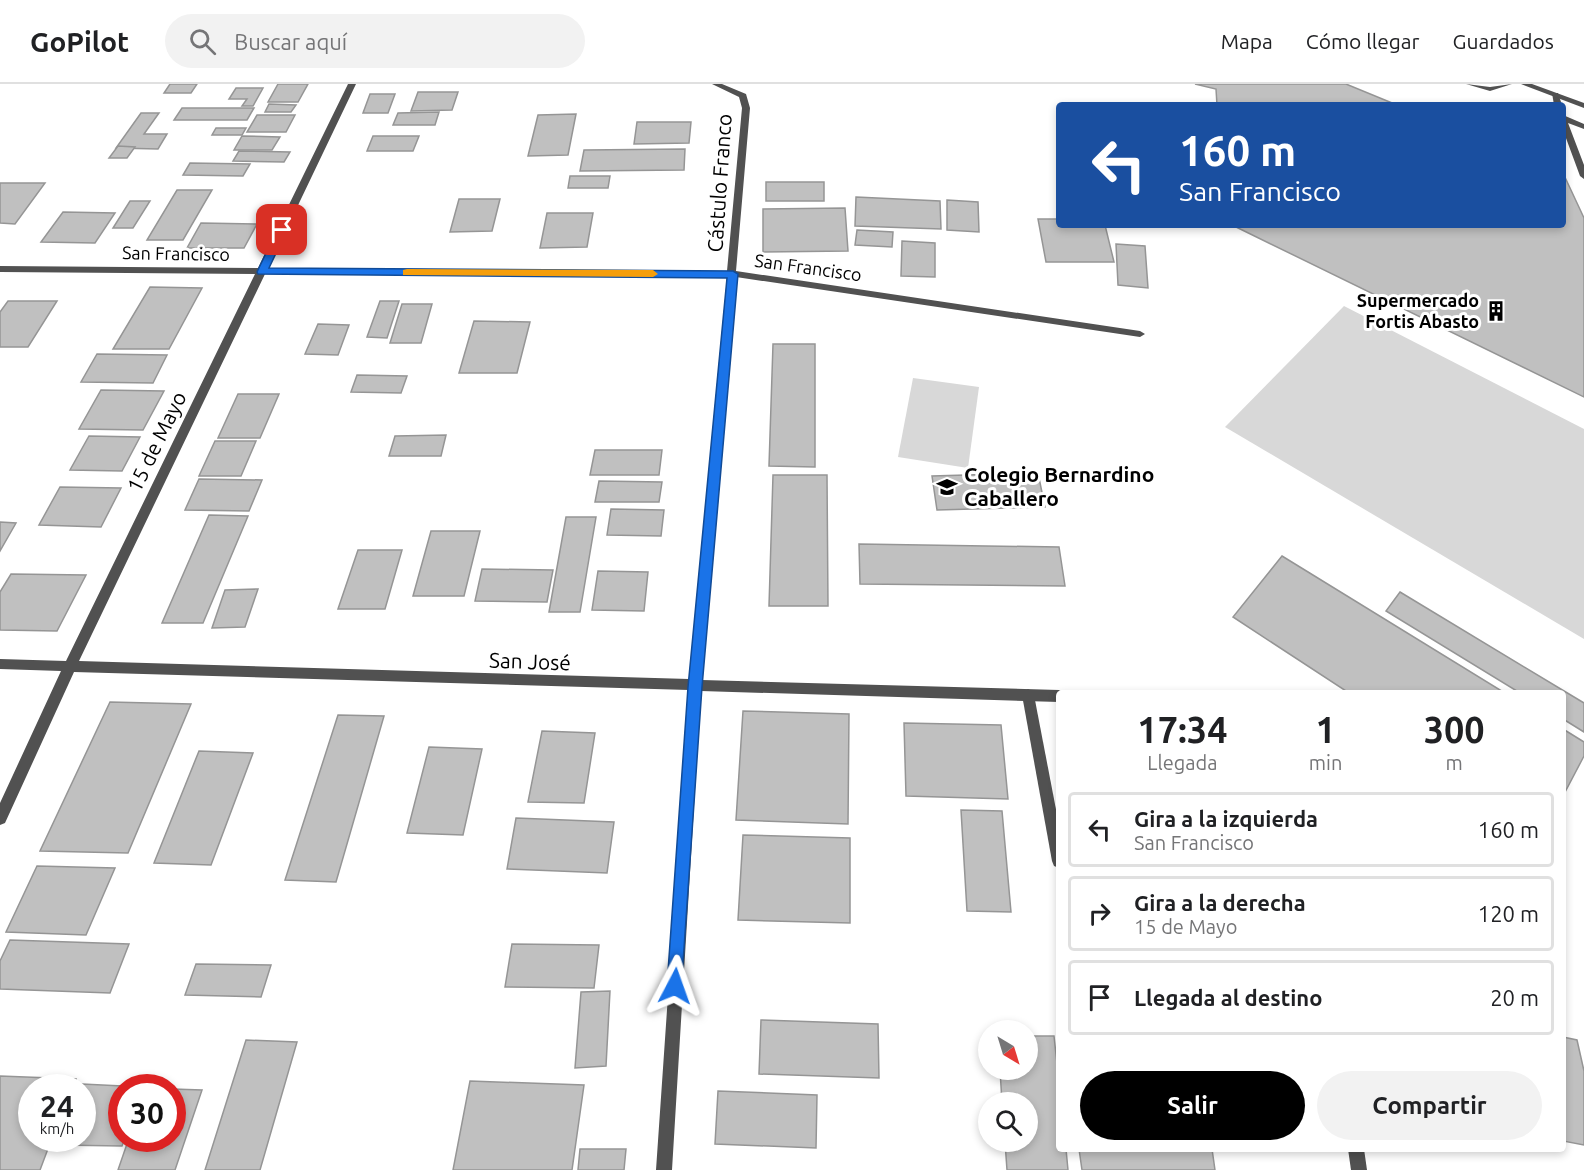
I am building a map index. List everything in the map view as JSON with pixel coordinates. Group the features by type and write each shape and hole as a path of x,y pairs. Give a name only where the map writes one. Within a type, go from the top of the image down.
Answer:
{"street":[{"name":"15 de Mayo","path":"0,819 70,666 352,84"},
{"name":"Cástulo Franco","path":"664,1170 695,687 747,108 743,96 716,84"},
{"path":"1470,84 1490,89 1508,84"},
{"path":"1525,84 1584,106"},
{"path":"1555,95 1557,102"},
{"path":"1566,119 1584,127"},
{"path":"1566,126 1584,176"},
{"name":"San Francisco","path":"0,269 733,274 1140,334"},
{"name":"San José","path":"0,664 695,687 1056,696"},
{"path":"1028,695 1056,845"},
{"path":"1356,1152 1359,1170"}],"shaded area":[{"path":"1344,306 1584,429 1584,639 1225,427"},
{"path":"913,378 979,387 968,468 898,457"}],"building":[{"path":"170,84 197,84 191,93 164,93"},
{"path":"278,84 308,84 298,102 268,102"},
{"path":"1195,84 1346,84 1390,102 1217,102 1216,89"},
{"path":"236,88 263,88 253,106 242,106 247,99 229,99"},
{"path":"418,92 458,92 452,110 411,111"},
{"path":"370,94 395,94 388,113 363,113"},
{"path":"269,104 296,105 291,112 265,112"},
{"path":"182,108 254,108 247,120 174,120"},
{"path":"439,112 435,125 393,125 398,113"},
{"path":"141,113 159,113 144,134 167,134 158,149 116,148"},
{"path":"576,114 568,155 528,156 538,115"},
{"path":"257,115 295,115 286,132 247,132"},
{"path":"637,122 691,122 689,143 634,144"},
{"path":"216,128 246,128 242,135 212,135"},
{"path":"242,136 280,137 272,150 234,150"},
{"path":"373,136 419,136 413,151 367,151"},
{"path":"118,146 135,147 127,158 109,158"},
{"path":"685,149 684,170 580,171 584,150"},
{"path":"239,151 290,152 284,162 233,161"},
{"path":"190,163 250,164 243,176 183,175"},
{"path":"570,176 610,176 608,188 568,188"},
{"name":"Supermercado Fortis Abasto","path":"1566,179 1584,218 1584,397 1238,228 1566,228"},
{"path":"766,182 824,182 824,201 766,201"},
{"path":"0,183 45,183 15,224 0,223"},
{"path":"177,190 212,190 183,240 147,240"},
{"path":"856,197 940,201 941,229 855,226"},
{"path":"459,199 500,199 492,231 450,232"},
{"path":"947,200 978,202 979,232 947,230"},
{"path":"130,201 150,201 133,228 113,228"},
{"path":"845,208 848,251 763,252 763,209"},
{"path":"63,212 115,213 95,243 41,242"},
{"path":"547,213 593,213 587,247 540,248"},
{"path":"1038,219 1056,219 1056,228 1106,228 1114,262 1046,262"},
{"path":"201,223 257,224 244,248 187,248"},
{"path":"857,230 893,232 892,247 855,245"},
{"path":"902,241 935,243 935,277 901,276"},
{"path":"1116,244 1145,246 1148,288 1118,285"},
{"path":"150,287 202,288 169,349 113,349"},
{"path":"8,301 57,301 28,347 0,347 0,312"},
{"path":"380,301 399,301 387,338 367,337"},
{"path":"402,304 432,304 421,343 390,343"},
{"path":"474,321 530,322 517,373 459,373"},
{"path":"318,324 349,325 338,355 305,354"},
{"path":"773,344 815,344 815,467 769,466"},
{"path":"97,354 167,355 153,383 81,382"},
{"path":"357,375 407,376 401,393 351,392"},
{"path":"101,390 164,391 143,430 79,429"},
{"path":"238,394 279,394 260,438 218,438"},
{"path":"446,435 441,456 389,456 395,436"},
{"path":"89,436 140,437 122,471 70,470"},
{"path":"215,441 256,441 241,476 199,476"},
{"path":"595,450 662,450 659,475 590,475"},
{"path":"1038,473 1045,507 937,510 932,476"},
{"path":"773,475 827,475 828,606 769,606"},
{"path":"199,479 262,480 249,511 185,510"},
{"path":"599,481 662,482 659,502 595,502"},
{"path":"60,487 121,488 101,527 39,525"},
{"path":"611,509 664,510 661,536 607,535"},
{"path":"209,515 248,516 203,623 162,623"},
{"path":"566,517 596,517 580,612 549,612"},
{"path":"0,522 16,523 0,551"},
{"path":"431,531 480,531 464,596 413,596"},
{"path":"859,544 1059,547 1065,586 860,584"},
{"path":"358,550 402,550 385,609 338,609"},
{"path":"1282,556 1500,690 1344,690 1233,617"},
{"path":"482,569 553,570 547,602 475,601"},
{"path":"598,571 648,572 644,611 592,610"},
{"path":"11,574 86,575 57,631 0,630 0,592"},
{"path":"258,589 245,627 212,628 225,590"},
{"path":"1400,592 1562,690 1515,690 1386,611"},
{"path":"1566,692 1584,703 1584,732 1566,721"},
{"path":"110,702 191,704 128,853 40,851"},
{"path":"743,711 849,714 848,824 736,820"},
{"path":"338,715 384,716 336,882 285,880"},
{"path":"904,723 1001,725 1008,799 906,796"},
{"path":"542,731 595,733 584,803 528,802"},
{"path":"1566,731 1584,742 1584,756 1566,790"},
{"path":"429,747 482,749 463,835 407,833"},
{"path":"199,751 253,753 211,865 154,863"},
{"path":"961,810 1002,811 1011,912 967,911"},
{"path":"516,818 614,822 607,873 507,869"},
{"path":"743,835 850,838 850,923 738,920"},
{"path":"37,866 115,868 86,935 6,932"},
{"path":"10,940 129,944 110,993 0,989 0,961"},
{"path":"512,944 599,945 594,988 505,987"},
{"path":"196,964 271,965 261,997 185,995"},
{"path":"610,991 606,1066 575,1068 581,992"},
{"path":"761,1020 878,1024 879,1078 759,1074"},
{"path":"1038,1036 1054,1036 1056,1152 1066,1152 1068,1170 1007,1170 1006,1152 1038,1152 1038,1092 1001,1092 1001,1080 1038,1080"},
{"path":"1566,1038 1577,1040 1584,1071 1584,1145 1566,1142"},
{"path":"246,1040 297,1042 260,1170 205,1170"},
{"path":"0,1076 18,1077 18,1152 47,1152 40,1170 0,1170"},
{"path":"470,1081 584,1085 572,1170 453,1170"},
{"path":"96,1085 108,1085 108,1146 96,1146"},
{"path":"186,1089 202,1090 186,1137"},
{"path":"718,1091 817,1095 816,1148 715,1144"},
{"path":"580,1149 626,1149 624,1170 578,1170"},
{"path":"124,1152 181,1152 175,1170 118,1170"},
{"path":"1079,1152 1212,1152 1215,1170 1082,1170"}],"slow traffic":[{"path":"407,273 653,274"}],"place":[{"name":"Supermercado Fortis Abasto","path":"1496,311"},
{"name":"Colegio Bernardino Caballero","path":"947,487"}],"route":[{"path":"282,230 262,272 733,274 695,687 675,986"}]}
